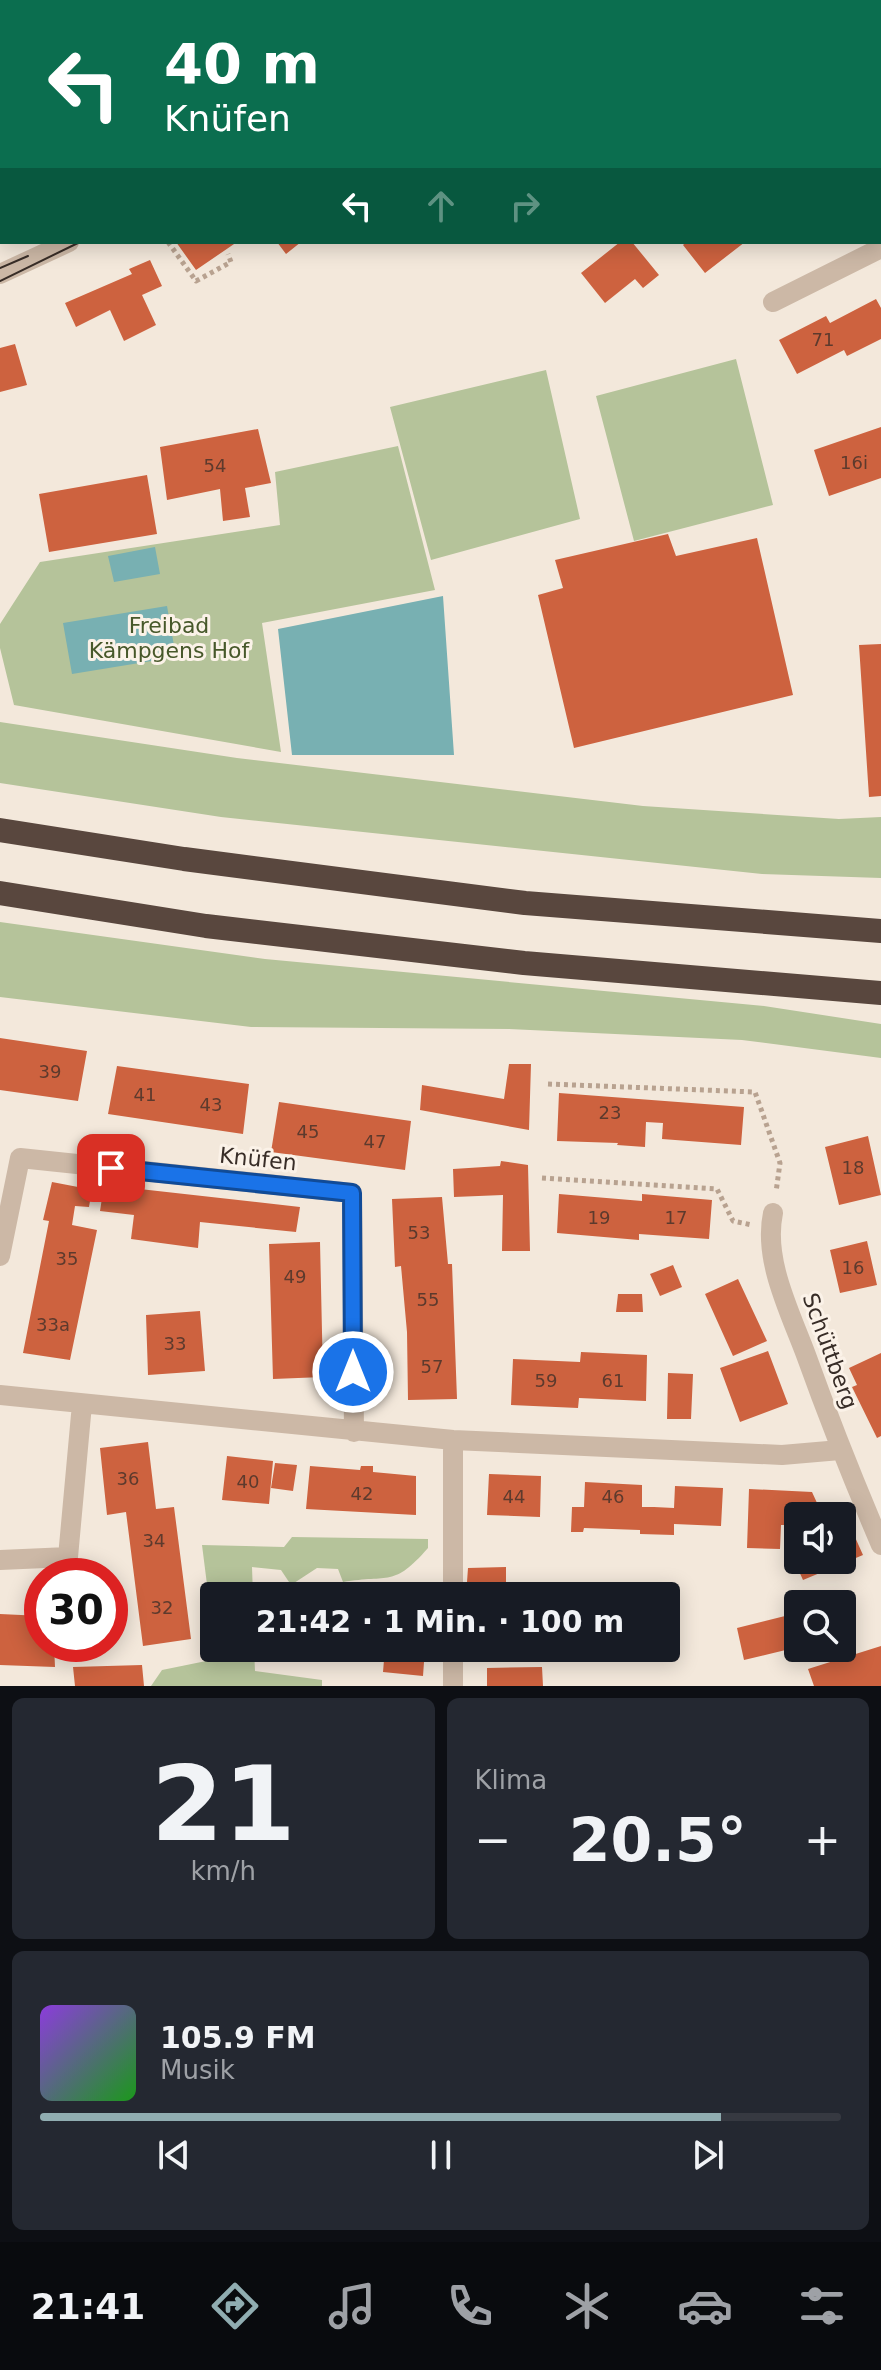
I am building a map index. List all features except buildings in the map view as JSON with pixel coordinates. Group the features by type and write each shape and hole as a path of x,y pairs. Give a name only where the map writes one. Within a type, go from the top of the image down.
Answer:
{"highway":[{"path":"0,830 184,859 525,903 881,931"},
{"path":"0,893 206,926 524,963 881,993"}],"street":[{"path":"0,274 65,244"},
{"path":"773,302 881,248"},
{"name":"Knüfen","path":"0,1256 20,1158 352,1193 354,1432"},
{"name":"Schüttberg","path":"771,1221 777,1276 840,1450 881,1545"},
{"path":"0,1395 453,1440 782,1455 840,1450"},
{"path":"0,1560 68,1557 82,1404"},
{"path":"453,1440 453,1582"},
{"path":"453,1662 453,1686"}],"path":[{"path":"169,244 196,281 231,262 228,254"},
{"path":"542,1178 717,1189 733,1221 771,1221 780,1163 755,1092 548,1084"}],"green space":[{"path":"736,359 773,505 634,541 596,396"},
{"path":"546,370 580,519 431,560 390,407"},
{"name":"Freibad Kämpgens Hof","path":"398,446 435,590 262,623 281,752 14,705 0,648 0,624 40,562 280,525 275,472"},
{"path":"0,722 237,758 643,806 839,819 881,817 881,878 762,874 221,817 0,783"},
{"path":"0,922 265,959 764,1006 881,1024 881,1058 742,1040 509,1029 251,1027 0,997"},
{"path":"292,1537 428,1539 428,1548 416,1561 390,1577 343,1582 338,1569 317,1568 296,1582 289,1582 281,1570 252,1567 253,1582 207,1582 202,1545 284,1547"},
{"path":"201,1662 255,1662 255,1671 322,1680 322,1686 151,1686 162,1670"}],"water":[{"path":"155,547 160,574 114,582 108,556"},
{"path":"443,596 454,755 292,755 278,629"},
{"path":"167,606 176,657 72,674 63,623"}],"tram line":[{"path":"0,281 76,244"},
{"path":"0,268 28,256"}],"route":[{"path":"111,1168 352,1193 353,1372"}]}
